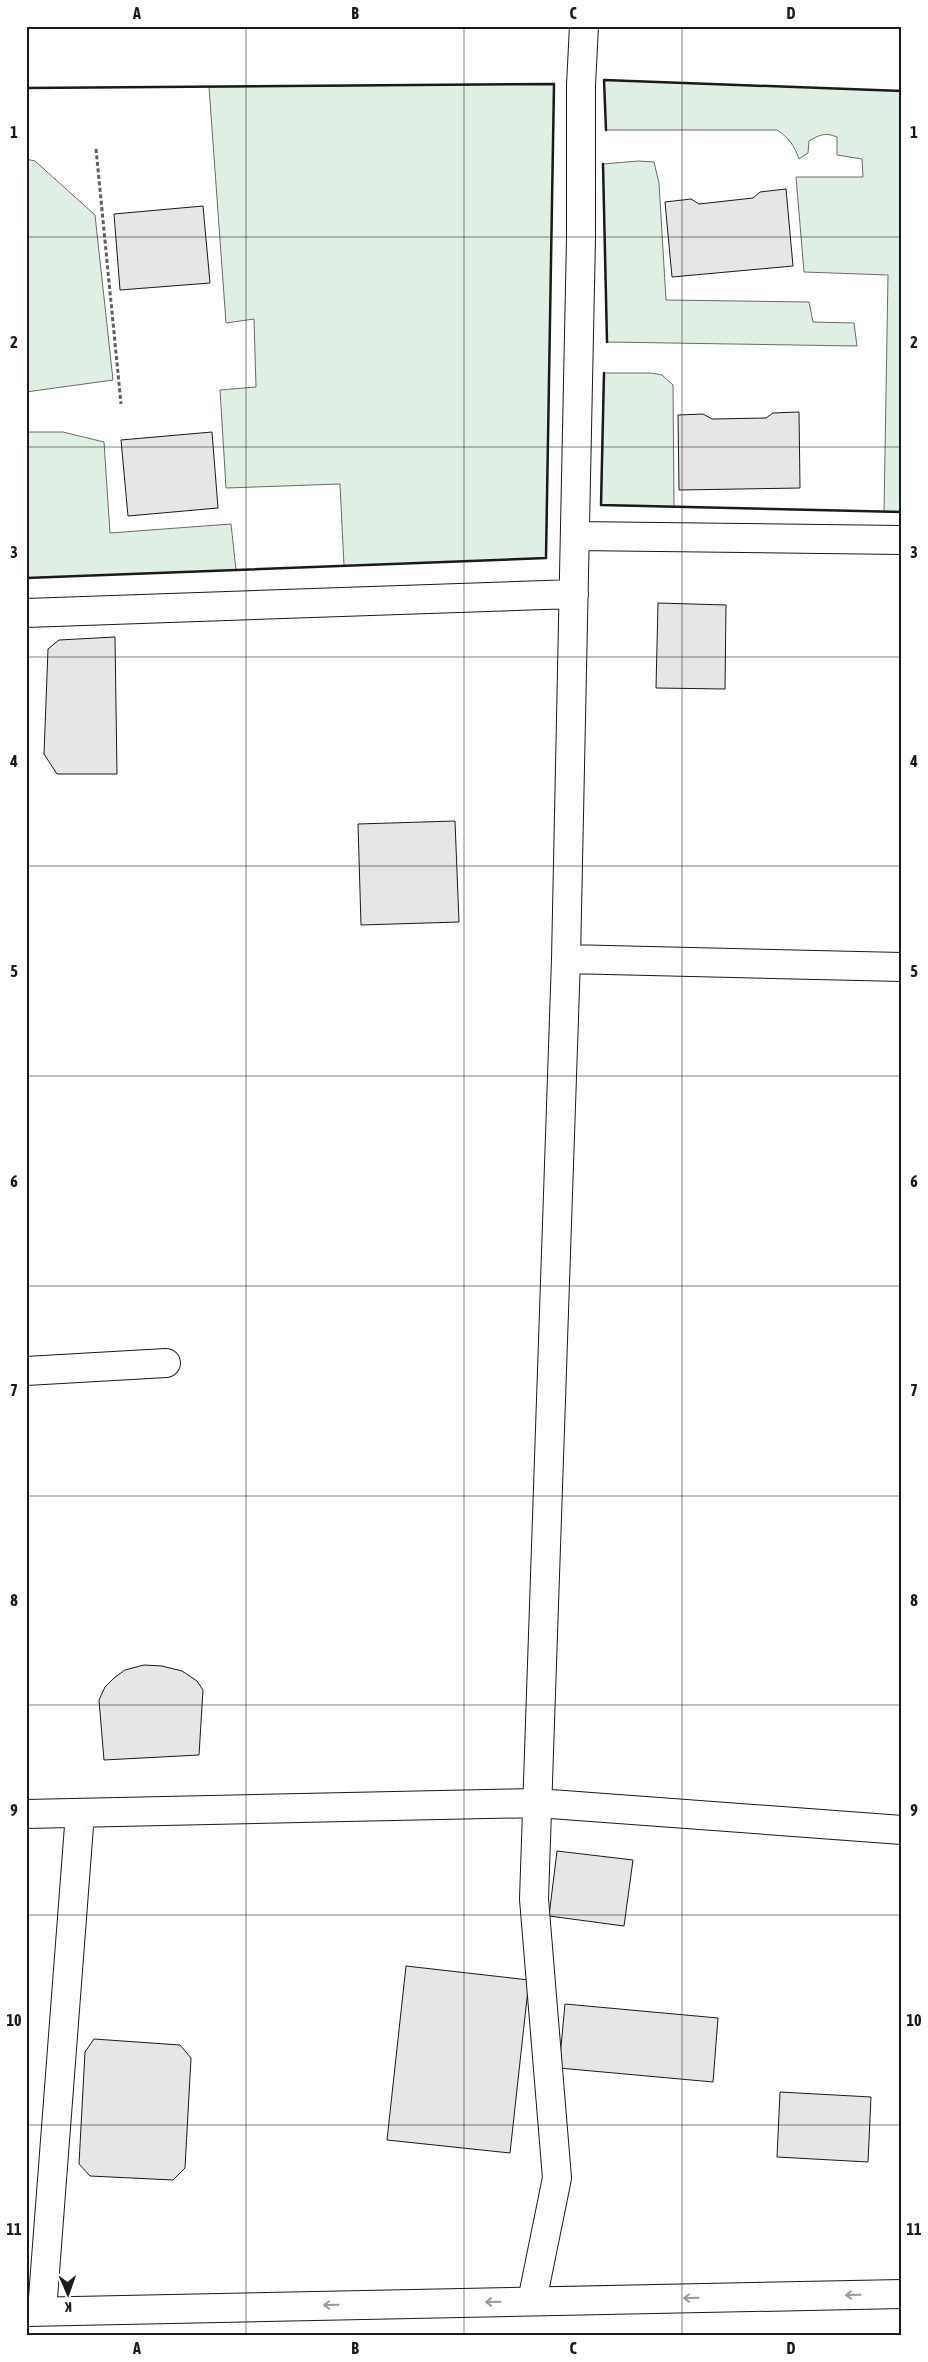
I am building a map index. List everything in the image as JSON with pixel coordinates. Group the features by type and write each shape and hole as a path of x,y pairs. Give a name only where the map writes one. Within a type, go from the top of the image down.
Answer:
{"main road":[{"path":"532,2301 557,2178 534,1899 566,959 581,238 581,85 584,26"},
{"path":"575,536 902,540"},
{"path":"26,613 574,594"},
{"path":"566,959 902,967"},
{"path":"26,1371 166,1363"},
{"path":"26,1814 537,1803 902,1830"},
{"path":"80,1812 34,2312 902,2294"}],"path":[{"path":"96,149 121,404"}],"green space":[{"path":"604,80 902,91 902,512 884,512 888,275 804,272 796,177 863,177 862,159 837,155 837,137 826,134 809,141 808,153 799,159 791,142 777,130 606,130"},
{"path":"554,84 546,558 344,566 340,484 226,488 220,390 256,387 254,319 226,323 209,87"},
{"path":"26,159 35,161 95,215 113,380 26,392"},
{"path":"638,161 654,162 659,183 666,300 809,302 813,322 854,323 857,346 607,342 603,164"},
{"path":"604,373 651,373 662,375 673,385 674,507 601,505"},
{"path":"26,432 63,432 104,442 110,533 231,524 236,570 26,578"}],"building":[{"path":"786,189 793,266 672,277 665,202 691,199 699,204 753,198 760,192"},
{"path":"203,206 210,283 120,290 114,214"},
{"path":"799,412 800,488 679,490 678,415 703,414 712,419 766,418 773,413"},
{"path":"212,432 218,508 128,516 121,440"},
{"path":"658,603 726,605 725,689 656,688"},
{"path":"115,637 117,774 57,774 44,754 48,649 59,640"},
{"path":"455,821 459,922 361,925 358,824"},
{"path":"144,1665 162,1666 182,1671 197,1681 203,1690 199,1755 104,1760 99,1700 105,1687 114,1678 125,1670"},
{"path":"557,1851 633,1860 624,1926 549,1916"},
{"path":"406,1966 529,1980 510,2153 387,2140"},
{"path":"565,2004 718,2018 713,2082 559,2068"},
{"path":"94,2039 180,2045 191,2058 185,2168 173,2180 90,2176 79,2164 85,2052"},
{"path":"780,2092 871,2097 868,2162 777,2157"}],"wall":[{"path":"606,130 604,80 902,91"},
{"path":"26,88 554,84 546,558 26,578"},
{"path":"603,164 607,342"},
{"path":"604,373 601,505 902,512"}]}
